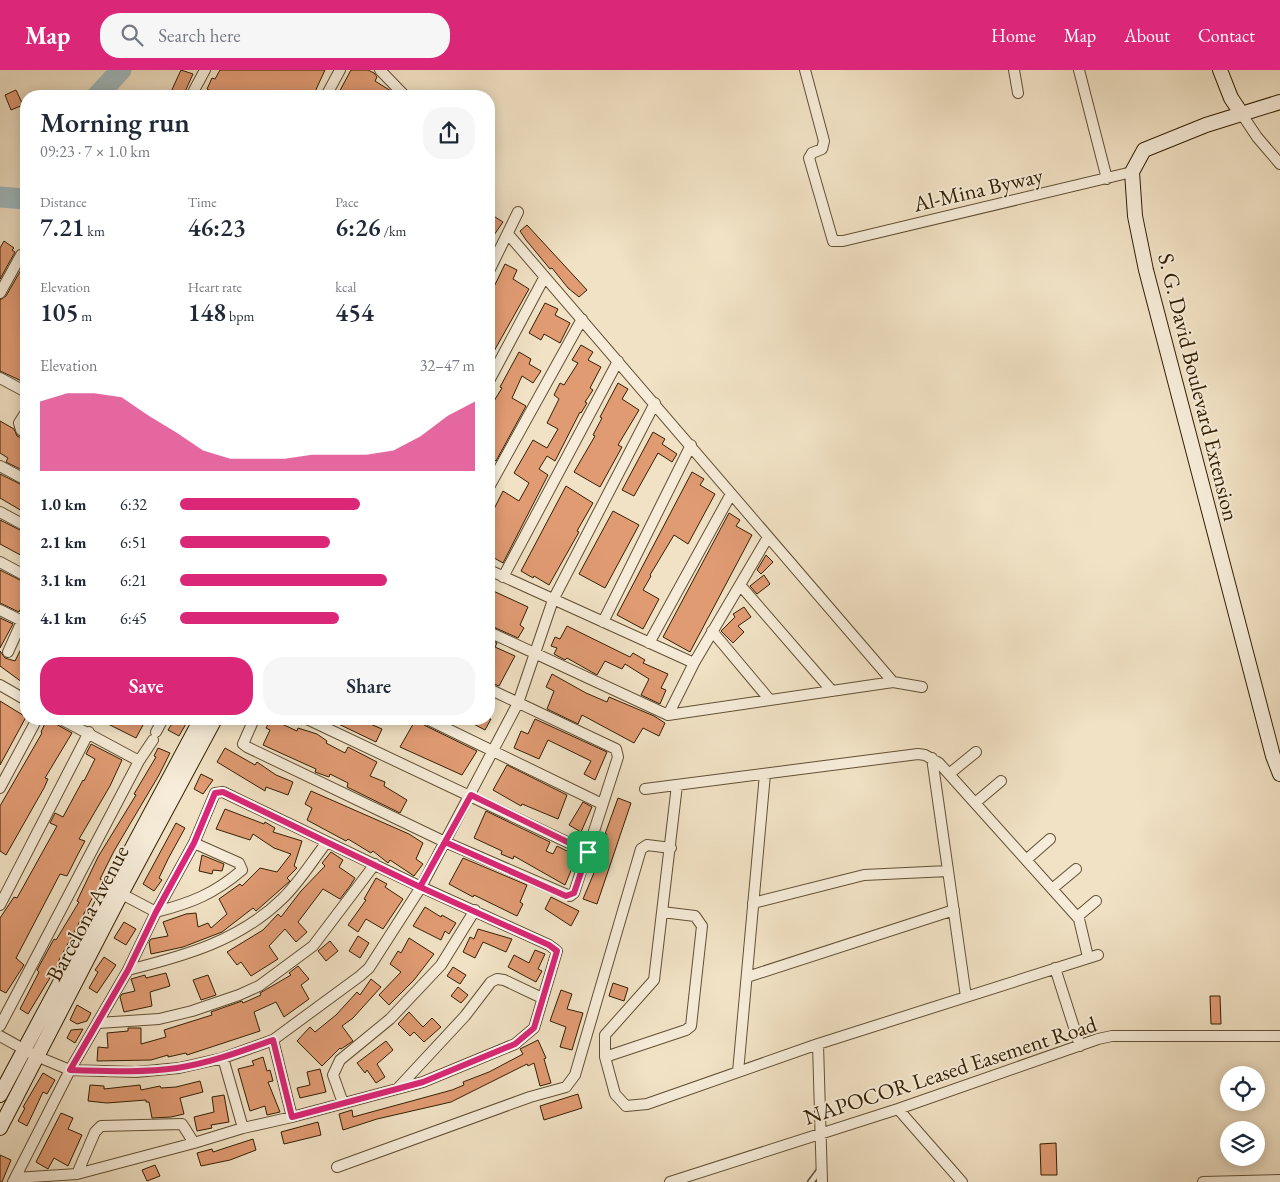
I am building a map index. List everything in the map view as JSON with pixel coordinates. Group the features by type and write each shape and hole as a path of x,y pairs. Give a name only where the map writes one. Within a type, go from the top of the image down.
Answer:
{"street":[{"path":"194,90 205,70"},
{"path":"329,90 340,70"},
{"path":"380,70 399,90"},
{"name":"Al-Mina Byway","path":"806,70 824,141 822,149 812,153 809,158 833,241 843,241 1132,172"},
{"path":"1014,70 1018,93"},
{"path":"1079,70 1107,178"},
{"path":"1220,70 1231,98 1257,137 1280,164"},
{"path":"1132,172 1144,150 1241,113 1280,102"},
{"name":"S. G. David Boulevard Extension","path":"1132,172 1135,216 1146,270 1273,756 1280,774"},
{"path":"495,259 518,212"},
{"path":"508,234 544,278 655,402 731,494 893,682"},
{"path":"0,292 20,255"},
{"path":"495,370 544,278"},
{"path":"495,467 582,319"},
{"path":"503,577 618,361"},
{"path":"0,378 20,389"},
{"path":"0,1036 70,1070 136,1072 178,1068 223,1058 273,1040 360,976 368,968 420,887 471,795 493,749 518,704 553,600 655,402"},
{"path":"603,622 691,445"},
{"path":"0,466 20,477"},
{"path":"649,643 731,494"},
{"path":"0,512 20,523"},
{"path":"668,715 694,663 768,537"},
{"path":"0,562 20,573"},
{"path":"495,573 694,663"},
{"path":"740,585 832,691"},
{"path":"0,610 20,620"},
{"path":"8,652 20,630"},
{"path":"712,631 769,699"},
{"path":"495,635 668,715 893,682 922,687"},
{"path":"0,686 20,697"},
{"path":"251,725 244,739 243,744 246,747 445,842 566,896 574,893 588,852 618,757 616,749 495,693"},
{"path":"0,788 34,725"},
{"path":"74,725 139,761"},
{"path":"0,1026 139,761 160,725"},
{"name":"Barcelona Avenue","path":"0,1096 30,1052 116,890 198,725"},
{"name":"Barcelona Avenue","path":"116,890 212,725"},
{"path":"320,725 588,852"},
{"path":"440,725 493,749 602,804"},
{"path":"0,905 89,732"},
{"path":"949,774 976,752"},
{"path":"645,789 918,754 932,758 949,774 1077,917 1093,956 818,1044 647,1104 626,1106 615,1094 605,1057 605,1035 654,980 678,785"},
{"path":"932,758 966,997"},
{"path":"738,1072 765,774"},
{"path":"975,803 1001,781"},
{"path":"219,791 420,887 475,910 549,945 557,951 534,1028 515,1044 423,1082 243,1128 194,1144 77,1174 14,1180 70,1070 128,970 156,912 194,843 215,793 219,791"},
{"path":"1026,860 1050,839"},
{"path":"128,970 193,953 220,942 253,923 282,899 327,842"},
{"path":"116,890 156,912 192,903 222,887 242,870 239,863 194,843"},
{"path":"337,1167 530,1097 566,1087 575,1075 640,849 647,845 671,848"},
{"path":"98,1023 159,1019 201,1008 259,986 313,946 375,864"},
{"path":"1052,889 1076,869"},
{"path":"753,903 864,875 948,871"},
{"path":"1077,917 1096,901"},
{"path":"343,1103 333,1075 340,1060 390,1019 441,965 475,910"},
{"path":"746,977 954,910"},
{"path":"605,1057 686,1030 691,1026 702,926 695,916 662,912"},
{"path":"1055,968 1080,1046"},
{"path":"399,1088 465,1016 491,982 497,979 504,980 542,998"},
{"path":"587,1032 605,1035"},
{"name":"NAPOCOR Leased Easement Road","path":"670,1182 898,1109 1112,1036 1280,1036"},
{"path":"273,1040 292,1117"},
{"path":"818,1044 822,1182"},
{"name":"Barcelona Avenue","path":"0,1128 30,1052"},
{"path":"223,1058 243,1128"},
{"path":"898,1109 962,1182"},
{"path":"77,1174 95,1132 101,1126 182,1124 194,1144"},
{"path":"1203,1182 1280,1180"}],"lane":[{"path":"811,1182 822,1167"}],"building":[{"path":"181,70 193,74 186,90 172,90"},
{"path":"220,70 325,70 316,90 207,89 212,78 215,79"},
{"path":"351,70 368,70 377,77 375,81 389,90 340,90"},
{"path":"16,90 20,99 20,106 11,110 5,95"},
{"path":"495,217 503,222 495,234"},
{"path":"527,225 587,290 579,297 568,288 552,268 550,269 526,240 520,231"},
{"path":"4,241 14,248 12,250 15,252 0,279 0,248"},
{"path":"505,264 517,270 513,279 529,289 495,349 495,285"},
{"path":"20,272 20,380 0,371 0,300 6,296"},
{"path":"545,303 558,309 555,315 570,323 560,343 544,334 541,340 529,333"},
{"path":"581,345 593,352 588,360 601,367 590,388 593,390 585,402 587,403 580,412 555,461 547,456 539,469 548,475 503,563 495,558 495,507 503,491 519,501 529,483 514,473 533,440 547,448 558,429 547,423 559,399 554,395 560,383 564,385 578,363 572,360"},
{"path":"519,352 531,359 529,364 541,371 533,383 522,376 512,398 526,406 496,461 495,399 502,388 500,387"},
{"path":"618,383 628,389 622,399 639,410 618,445 622,447 600,487 574,472 595,436 593,435 602,418 600,417"},
{"path":"0,421 14,429 17,436 20,437 20,469 6,462 8,458 0,453"},
{"path":"653,432 665,439 662,444 677,454 672,462 658,453 634,496 622,490"},
{"path":"692,472 704,479 700,485 715,494 688,544 674,535 650,575 643,590 659,599 643,629 617,615"},
{"path":"0,474 20,484 20,510 0,498"},
{"path":"566,486 593,503 549,585 521,571"},
{"path":"613,511 639,525 605,588 579,574"},
{"path":"729,513 740,520 736,526 752,535 690,652 663,637"},
{"path":"0,520 20,530 20,555 0,544"},
{"path":"766,555 773,562 761,574 757,570"},
{"path":"0,570 20,580 20,610 19,612 0,603"},
{"path":"764,575 770,584 757,594 750,586"},
{"path":"495,592 528,607 520,625 524,628 518,638 495,628"},
{"path":"744,607 751,617 738,626 744,632 733,643 721,631 735,617 733,614"},
{"path":"0,618 13,624 0,648"},
{"path":"567,626 630,657 633,653 645,660 643,663 668,674 661,688 666,690 660,704 641,695 649,679 625,664 622,669 605,661 597,675 567,658 565,660 554,654 557,648 551,646 555,637 560,639"},
{"path":"495,647 515,656 499,686 495,684"},
{"path":"0,651 5,658 15,661 20,651 20,681 0,666"},
{"path":"552,674 586,693 607,702 609,697 654,716 665,723 659,736 643,728 634,743 582,715 578,724 547,709 554,691 546,687"},
{"path":"0,701 20,713 20,725 22,725 0,765"},
{"path":"535,719 607,752 595,780 584,774 591,761 548,740 539,759 514,748 521,731 528,734"},
{"path":"44,725 58,725 72,733 45,778 48,779 44,788 6,855 0,851 0,806"},
{"path":"110,725 143,725 136,738"},
{"path":"171,725 185,725 179,736 168,730"},
{"path":"268,725 284,725 297,731 298,728 317,734 327,741 326,743 345,753 348,747 377,762 370,776 385,782 384,786 407,800 400,813 347,787 348,783 330,774 329,777 315,772 316,769 263,745 270,730 266,728"},
{"path":"341,725 373,725 382,729 376,742"},
{"path":"413,725 424,725 477,751 462,775 400,747"},
{"path":"475,725 488,725 485,730"},
{"path":"91,744 122,760 110,786 79,839 85,841 67,876 60,874 16,958 24,965 6,993 0,990 0,918 14,897 17,898 57,826 50,823 55,813 63,817 84,781 95,759 86,754"},
{"path":"158,748 170,753 114,851 100,879 102,880 59,963 28,1014 20,1009 39,972 37,970 54,939 56,940 79,902 77,901 98,857 136,795 134,794 156,757 154,756"},
{"path":"225,748 255,765 257,762 276,775 293,782 288,795 266,787 265,791 217,762"},
{"path":"507,765 567,795 558,819 522,804 521,806 493,790"},
{"path":"201,774 213,780 203,794 194,789"},
{"path":"311,791 409,834 423,843 416,859 423,864 414,876 390,860 388,863 373,851 371,853 348,839 346,841 307,820 312,808 305,804"},
{"path":"618,798 631,803 597,904 583,899 604,849 602,848 607,834 605,834"},
{"path":"583,802 592,807 581,832 569,825"},
{"path":"225,809 264,824 265,822 275,828 273,832 302,841 294,866 297,868 287,878 290,881 256,911 253,908 222,932 183,947 151,954 149,942 151,939 168,936 163,922 186,914 196,913 198,927 208,923 211,928 227,914 219,899 240,884 242,886 260,868 277,872 291,854 274,848 253,834 250,840 216,829"},
{"path":"486,811 550,842 546,851 553,854 557,846 575,855 570,865 573,866 565,885 514,856 513,859 501,854 502,851 474,838"},
{"path":"176,823 185,828 159,878 162,880 154,891 143,884"},
{"path":"331,852 343,860 339,867 355,878 350,886 340,899 323,889 298,922 307,932 296,942 285,929 269,946 278,959 251,976 241,962 237,965 227,952 263,930 278,914 281,917 301,891 325,866 322,863"},
{"path":"202,855 224,864 222,871 213,870 212,874 199,871"},
{"path":"463,858 527,885 520,902 523,904 517,916 474,895 473,897 449,884"},
{"path":"376,878 387,884 385,887 403,899 383,929 366,919 358,932 348,925 366,900 364,899"},
{"path":"551,897 579,911 571,926 545,909"},
{"path":"425,907 441,917 442,915 456,923 449,934 445,931 441,940 413,926"},
{"path":"124,922 136,929 126,945 114,938"},
{"path":"478,929 512,939 506,952 483,942 475,958 463,952 470,937 474,939"},
{"path":"358,936 369,943 360,958 349,951"},
{"path":"409,938 434,954 414,980 389,1005 379,995 401,972 390,964 398,951 401,953"},
{"path":"330,941 338,951 326,961 318,951"},
{"path":"535,950 545,954 538,969 542,971 536,982 508,967 514,955 529,963"},
{"path":"104,957 116,965 97,993 89,988 98,972 95,970"},
{"path":"298,966 309,979 301,985 309,999 284,1017 276,1002 254,1012 260,1031 187,1055 186,1053 168,1057 168,1055 151,1060 97,1061 98,1047 108,1048 107,1033 128,1031 128,1028 141,1028 141,1044 166,1037 164,1030 212,1015 211,1012 242,1001 243,1003 261,995 260,993 291,975 289,973"},
{"path":"453,967 466,975 460,984 447,976"},
{"path":"166,973 170,986 150,992 152,1006 124,1012 120,997 122,994 135,991 131,979 145,975 146,978"},
{"path":"208,975 216,995 201,1000 193,980"},
{"path":"371,979 381,987 353,1018 342,1026 353,1041 340,1048 322,1066 297,1041 310,1027 315,1032 336,1015 357,992 360,995"},
{"path":"613,983 628,988 624,1001 609,996"},
{"path":"458,987 468,995 461,1003 451,996"},
{"path":"561,990 572,994 567,1009 583,1013 572,1050 560,1047 566,1027 550,1021"},
{"path":"1210,996 1220,996 1221,1024 1211,1024"},
{"path":"77,1005 91,1013 87,1021 77,1024 70,1020"},
{"path":"409,1012 423,1027 432,1018 441,1027 424,1042 414,1032 410,1036 398,1024"},
{"path":"83,1029 75,1043 67,1038 71,1030"},
{"path":"538,1040 546,1058 544,1059 551,1083 540,1086 534,1063 528,1066 527,1064 451,1102 377,1119 343,1130 339,1114 352,1110 353,1117 452,1090 464,1085 463,1082 489,1072 523,1054 520,1049"},
{"path":"386,1041 393,1050 377,1064 385,1077 376,1083 367,1070 365,1073 357,1063"},
{"path":"263,1057 267,1071 270,1070 273,1081 268,1082 280,1112 267,1115 265,1106 250,1111 238,1069 254,1065 252,1061"},
{"path":"320,1069 326,1092 300,1098 297,1088 310,1085 307,1072"},
{"path":"43,1073 55,1080 47,1094 43,1092 27,1126 18,1121 25,1108 23,1107"},
{"path":"200,1081 203,1092 180,1098 184,1114 171,1117 152,1118 149,1102 146,1102 146,1100 107,1103 88,1101 90,1085 104,1086 104,1089 140,1085 141,1090 160,1086 161,1088 176,1087"},
{"path":"578,1094 582,1108 544,1120 540,1106"},
{"path":"224,1095 229,1122 211,1125 212,1128 197,1131 194,1117 214,1112 212,1097"},
{"path":"61,1113 73,1118 68,1129 82,1135 68,1166 54,1158 48,1169 36,1162"},
{"path":"318,1122 321,1135 284,1144 281,1132"},
{"path":"253,1139 256,1150 230,1160 201,1166 197,1153 212,1149 213,1152"},
{"path":"1056,1143 1057,1175 1041,1175 1040,1144"},
{"path":"0,1155 11,1160 2,1182 0,1182"},
{"path":"155,1165 160,1176 147,1181 142,1170"}],"waterway":[{"path":"103,90 121,70"},
{"path":"0,197 20,199"}],"route":[{"path":"588,852 471,795 420,887 219,791 215,793 194,843 156,912 128,970 70,1070 136,1072 178,1068 223,1058 273,1040 292,1117 423,1082 515,1044 526,1037 534,1028 557,951 549,945 475,910 420,887 445,842 566,896 570,896 574,893 588,852"}]}
